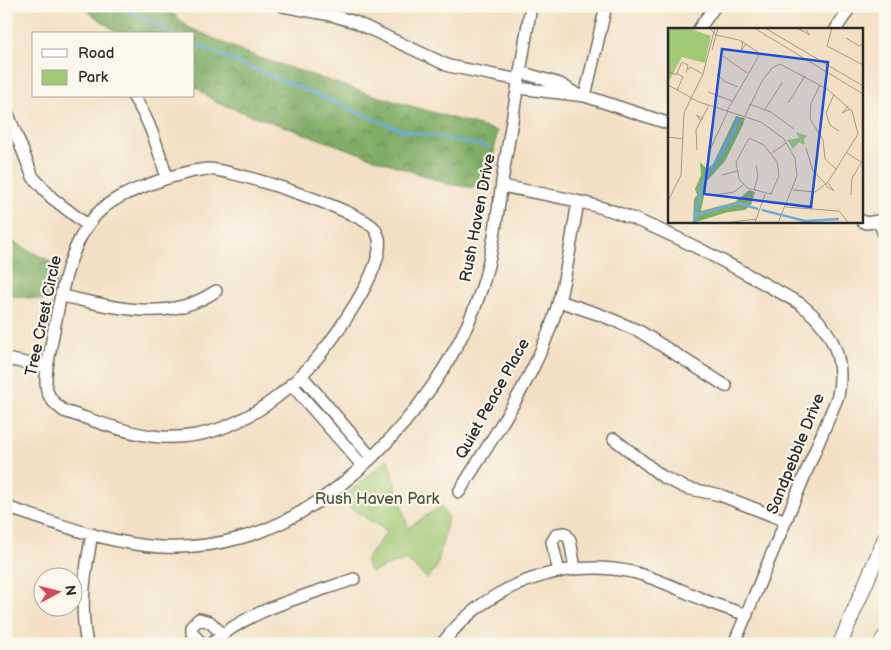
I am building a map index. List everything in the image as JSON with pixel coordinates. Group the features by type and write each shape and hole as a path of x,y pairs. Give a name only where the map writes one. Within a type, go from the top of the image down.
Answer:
{"main road":[{"path":"840,644 885,538"},
{"path":"881,644 885,636"}],"street":[{"path":"283,6 331,15 355,22 449,66 519,80 556,94 581,95 668,123"},
{"name":"Rush Haven Drive","path":"6,506 92,534 127,543 159,546 209,544 240,538 270,528 308,507 332,491 390,439 433,388 462,334 481,289 488,265 502,186 530,6"},
{"path":"581,95 606,6"},
{"path":"700,28 715,6"},
{"path":"837,28 847,12"},
{"path":"135,98 145,113 154,134 167,178"},
{"path":"6,109 33,177 52,198 87,225"},
{"name":"Tree Crest Circle","path":"196,170 229,171 341,210 374,228 379,239 378,253 366,283 342,325 322,352 292,384 258,411 236,423 205,433 165,437 140,434 64,411 52,403 45,386 47,367 72,255 87,225 111,202 167,178 196,170"},
{"name":"Sandpebble Drive","path":"502,186 578,202 619,214 649,225 702,250 799,302 814,314 824,326 836,348 839,360 840,384 838,396 734,644"},
{"name":"Quiet Peace Place","path":"459,492 530,374 559,301 578,202"},
{"path":"864,222 882,220 885,237"},
{"path":"62,296 148,312 178,309 216,291"},
{"path":"559,301 602,315 639,331 726,386"},
{"path":"6,359 47,367"},
{"path":"301,375 366,461"},
{"path":"292,384 366,461"},
{"path":"614,440 663,476 686,488 720,495 786,521"},
{"path":"559,572 552,542 557,534 565,533 570,540 575,569"},
{"path":"87,644 82,603 83,580 92,534"},
{"path":"442,644 469,615 490,598 513,586 575,569 593,568 632,572 747,615"},
{"path":"212,644 222,634 257,614 354,579"},
{"path":"202,644 192,633 192,626 199,619 210,622 222,634"}],"green space":[{"path":"75,6 165,6 188,27 249,54 363,92 497,131 489,190 447,184 217,103 195,87 195,32 116,32 85,9"},
{"path":"6,238 59,266 52,301 6,295"},
{"name":"Rush Haven Park","path":"388,459 408,528 441,506 448,518 437,567 427,579 406,559 371,572 365,561 387,531 339,501"}],"waterway":[{"path":"119,6 170,32"},
{"path":"195,44 401,130 489,147"}]}
